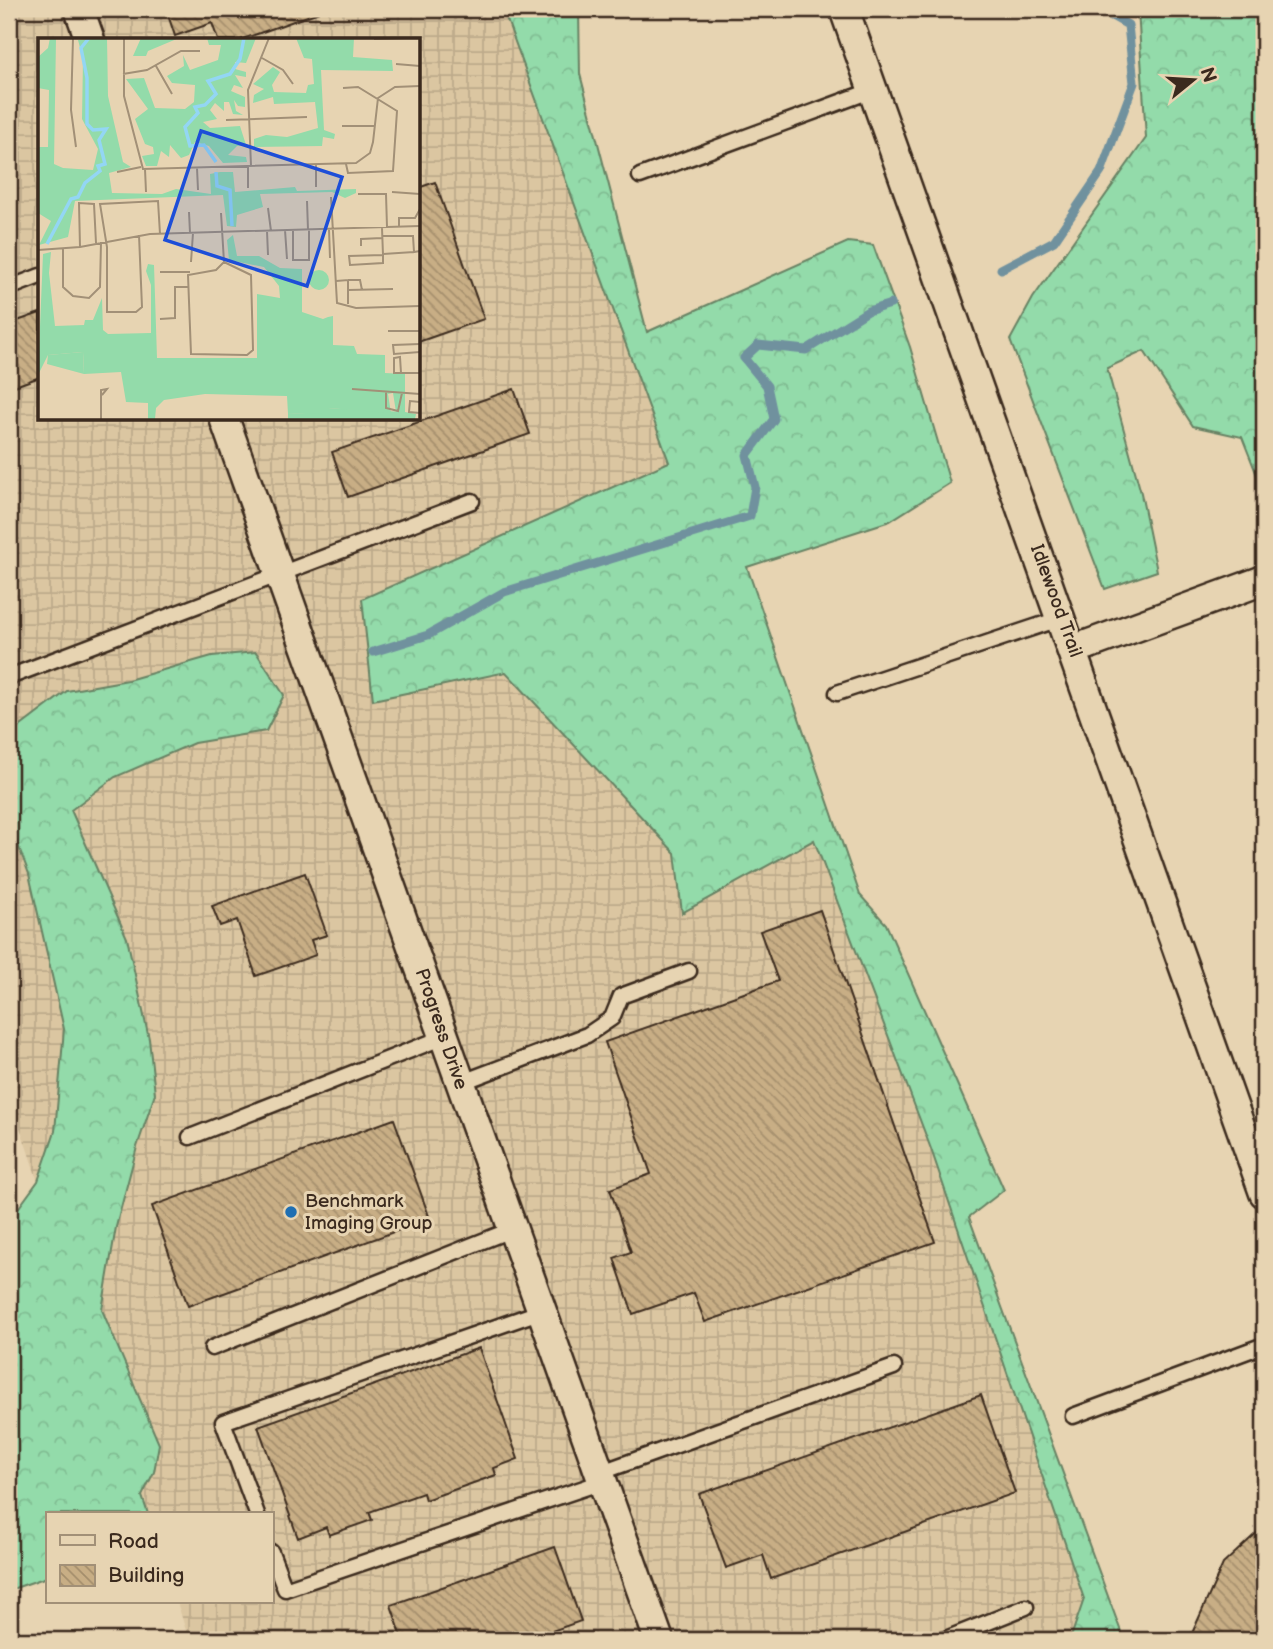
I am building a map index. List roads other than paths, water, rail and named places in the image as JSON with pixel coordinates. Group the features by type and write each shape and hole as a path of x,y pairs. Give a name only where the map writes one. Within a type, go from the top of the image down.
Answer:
{"street":[{"path":"79,9 89,38"},
{"name":"Idlewood Trail","path":"844,9 1264,1194"},
{"name":"Progress Drive","path":"225,420 659,1640"},
{"path":"1073,650 1264,580"}],"lane":[{"path":"640,176 873,90"},
{"path":"9,288 38,277"},
{"path":"9,677 472,500"},
{"path":"837,693 1062,618"},
{"path":"460,1083 587,1035 612,1018 621,996 689,971"},
{"path":"190,1137 444,1037"},
{"path":"212,1348 513,1229"},
{"path":"256,1512 223,1422 542,1311"},
{"path":"1073,1416 1264,1345"},
{"path":"273,1557 285,1589 601,1478 894,1367"},
{"path":"943,1640 1026,1607"}],"waterway":[{"path":"1001,269 1054,241 1101,172 1134,83 1128,25 1103,11 1090,9"},
{"path":"373,652 428,635 504,592 750,516 755,487 747,455 774,419 767,386 744,358 758,345 806,350 868,311 891,304"}],"place":[{"name":"Benchmark Imaging Group","path":"291,1212"}]}
